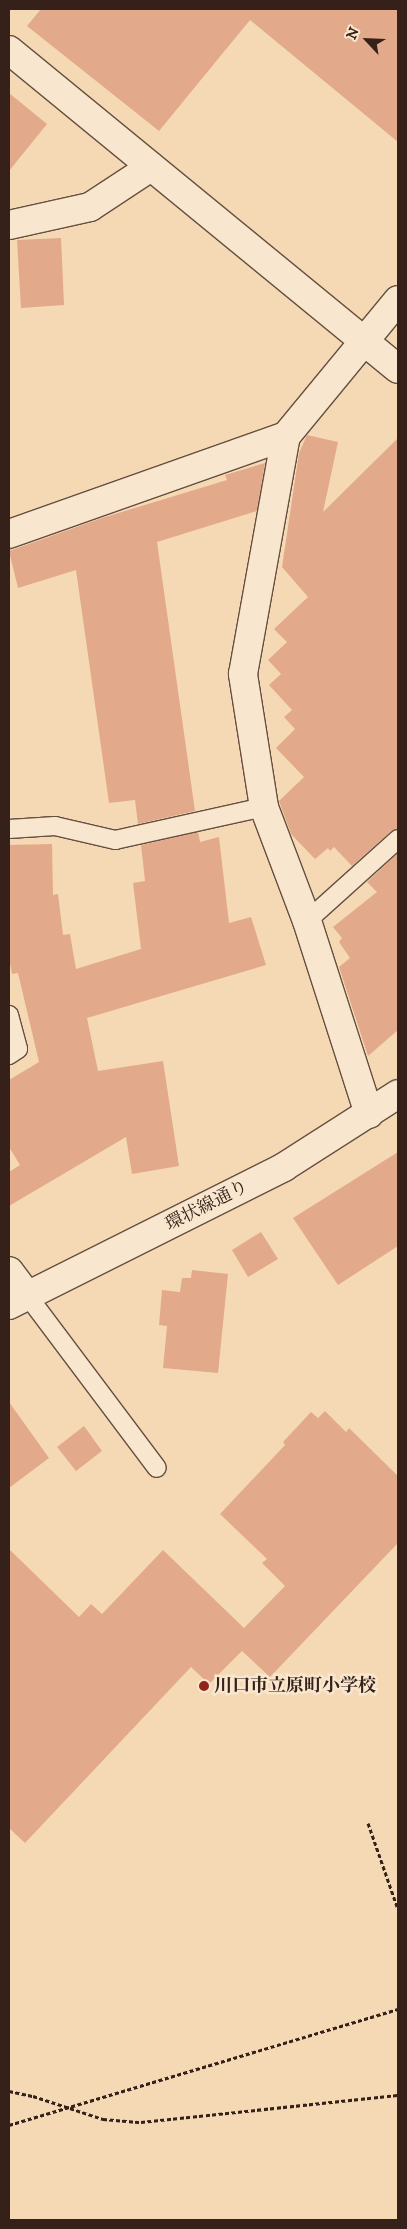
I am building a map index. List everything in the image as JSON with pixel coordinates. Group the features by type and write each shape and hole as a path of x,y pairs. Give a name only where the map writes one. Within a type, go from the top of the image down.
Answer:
{"street":[{"path":"9,50 398,369"},
{"path":"9,225 90,207 151,168"},
{"path":"369,1114 306,921 264,807 243,674 286,436 398,300"},
{"path":"9,534 286,436"},
{"name":"環状線通り","path":"18,1300 214,1204 284,1167 398,1094"},
{"path":"9,1271 18,1300"}],"lane":[{"path":"9,829 55,826 115,840 264,807"},
{"path":"306,921 398,839"},
{"path":"9,1015 18,1049 9,1055"},
{"path":"18,1300 157,1468"}],"path":[{"path":"368,1823 398,1909"},
{"path":"9,2126 398,2009"},
{"path":"9,2091 68,2107 103,2119 141,2122 398,2095"}],"building":[{"path":"41,9 398,9 398,142 250,20 159,131 27,26"},
{"path":"9,93 47,124 9,171"},
{"path":"61,238 64,305 21,308 17,240"},
{"path":"307,435 338,442 323,512 398,438 398,829 391,831 352,866 334,847 330,851 328,848 315,859 291,834 279,801 304,777 276,748 295,729 284,717 292,710 269,685 281,674 268,660 287,642 274,629 308,597 282,567 299,453"},
{"path":"265,463 257,511 157,542 195,811 138,824 135,800 109,803 76,570 18,588 9,551 102,518 227,480 225,475"},
{"path":"198,832 200,842 219,837 229,923 251,917 266,965 87,1018 98,1071 163,1061 179,1166 132,1174 126,1137 9,1206 9,1172 20,1165 9,1147 9,1080 39,1062 18,973 12,974 9,958 9,845 52,844 53,895 58,894 63,935 70,934 76,969 141,949 133,883 145,881 141,845"},
{"path":"398,853 398,1030 368,1056 339,967 350,958 339,942 342,938 333,927 377,892 367,882"},
{"path":"398,1152 398,1246 338,1285 293,1218"},
{"path":"261,1232 278,1259 248,1277 232,1250"},
{"path":"192,1270 228,1274 218,1373 163,1368 167,1326 159,1325 162,1290 180,1292 182,1278 191,1278"},
{"path":"9,1402 49,1458 9,1488"},
{"path":"325,1411 346,1432 349,1428 398,1476 398,1543 270,1677 242,1651 209,1684 191,1667 25,1843 9,1828 9,1549 79,1617 91,1604 102,1614 163,1550 244,1628 285,1586 262,1563 267,1559 220,1514 285,1445 283,1442 311,1412 318,1418"},
{"path":"84,1426 102,1451 76,1471 57,1447"}],"place":[{"name":"川口市立原町小学校","path":"204,1686"}]}
